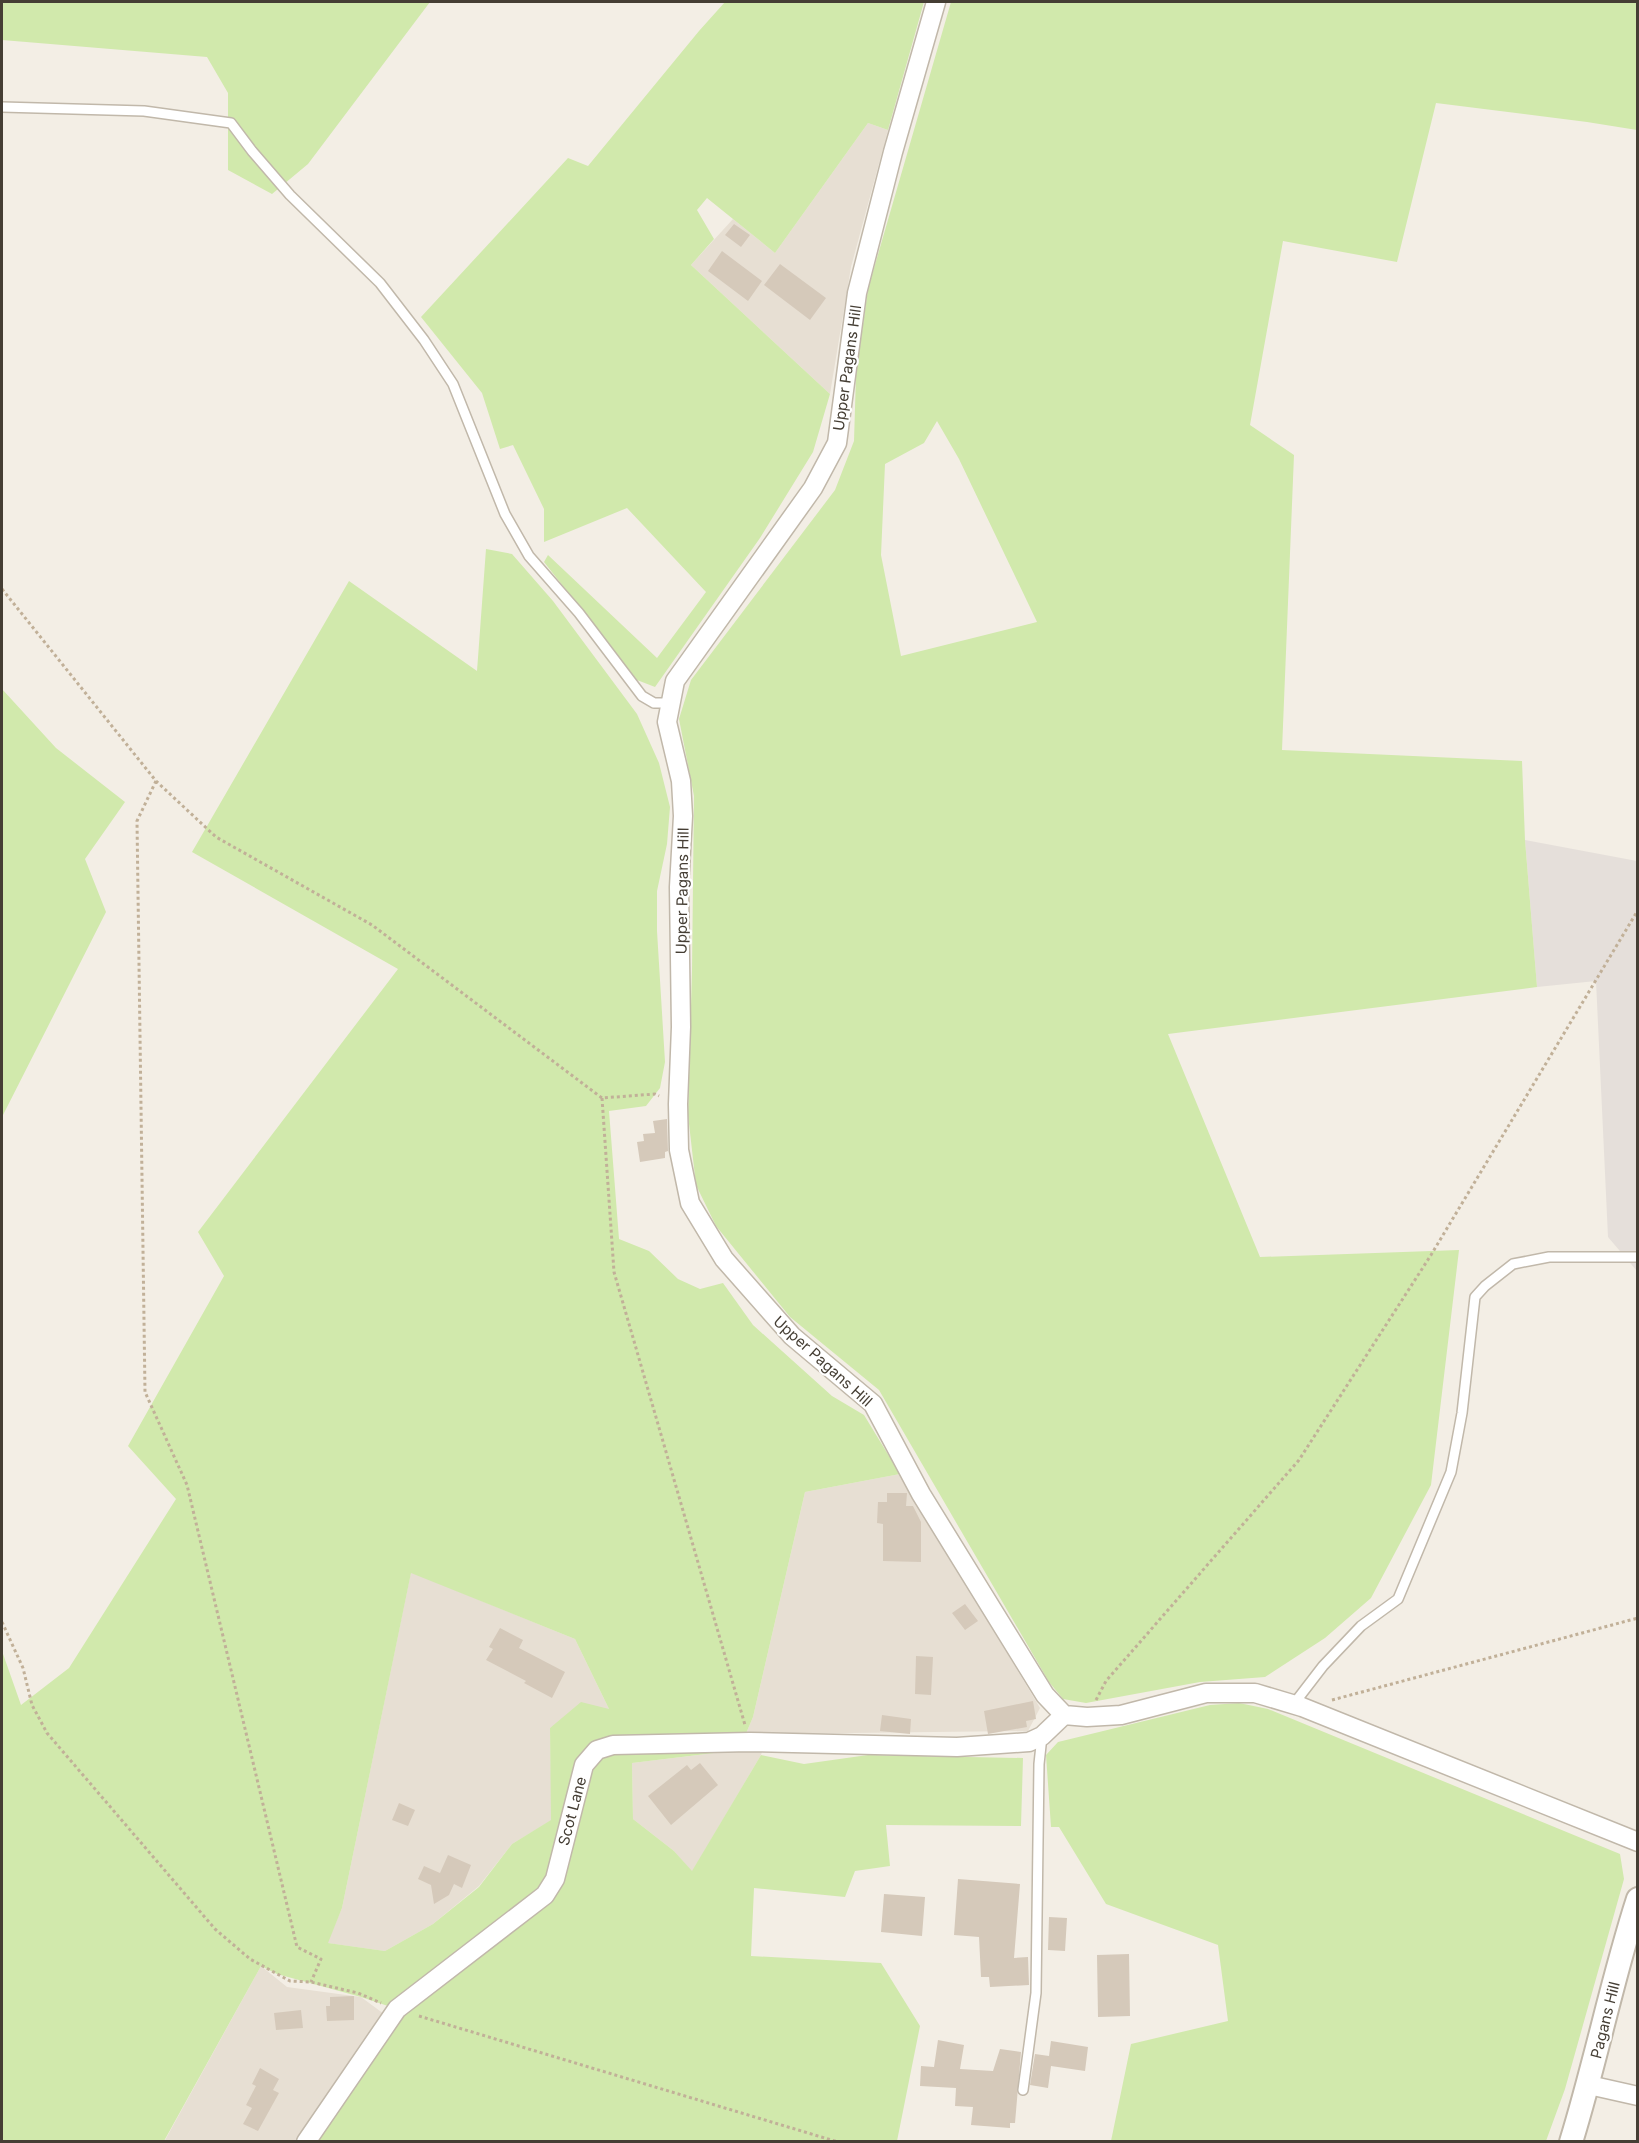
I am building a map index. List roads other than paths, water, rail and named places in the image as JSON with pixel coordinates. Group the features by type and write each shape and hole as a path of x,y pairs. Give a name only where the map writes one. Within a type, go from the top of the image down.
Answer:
{"street":[{"name":"Upper Pagans Hill","path":"936,2 893,152 857,293 837,443 813,488 675,681 667,722 681,781 684,816 679,887 681,1027 679,1150 690,1203 724,1259 792,1336 873,1404 921,1494 1045,1695 1064,1715"},
{"path":"1064,1715 1087,1717 1121,1715 1206,1693 1255,1693 1297,1706 1638,1842"},
{"name":"Scot Lane","path":"306,2142 397,2009 545,1895 555,1879 584,1765 597,1750 613,1745 750,1742 957,1747 1029,1742 1042,1736 1064,1715"},
{"name":"Pagans Hill","path":"1571,2142 1589,2085 1626,1935 1638,1899"},
{"path":"1589,2085 1638,2097"}],"lane":[{"path":"2,107 144,111 231,123 290,195 380,283 430,349 453,384 505,514 529,556 579,614 642,696 654,704 671,703"},
{"path":"1297,1706 1323,1666 1361,1626 1398,1599 1451,1472 1462,1413 1475,1297 1513,1264 1549,1257 1638,1257"},
{"path":"1023,2090 1036,1994 1039,1764 1042,1736"}]}
